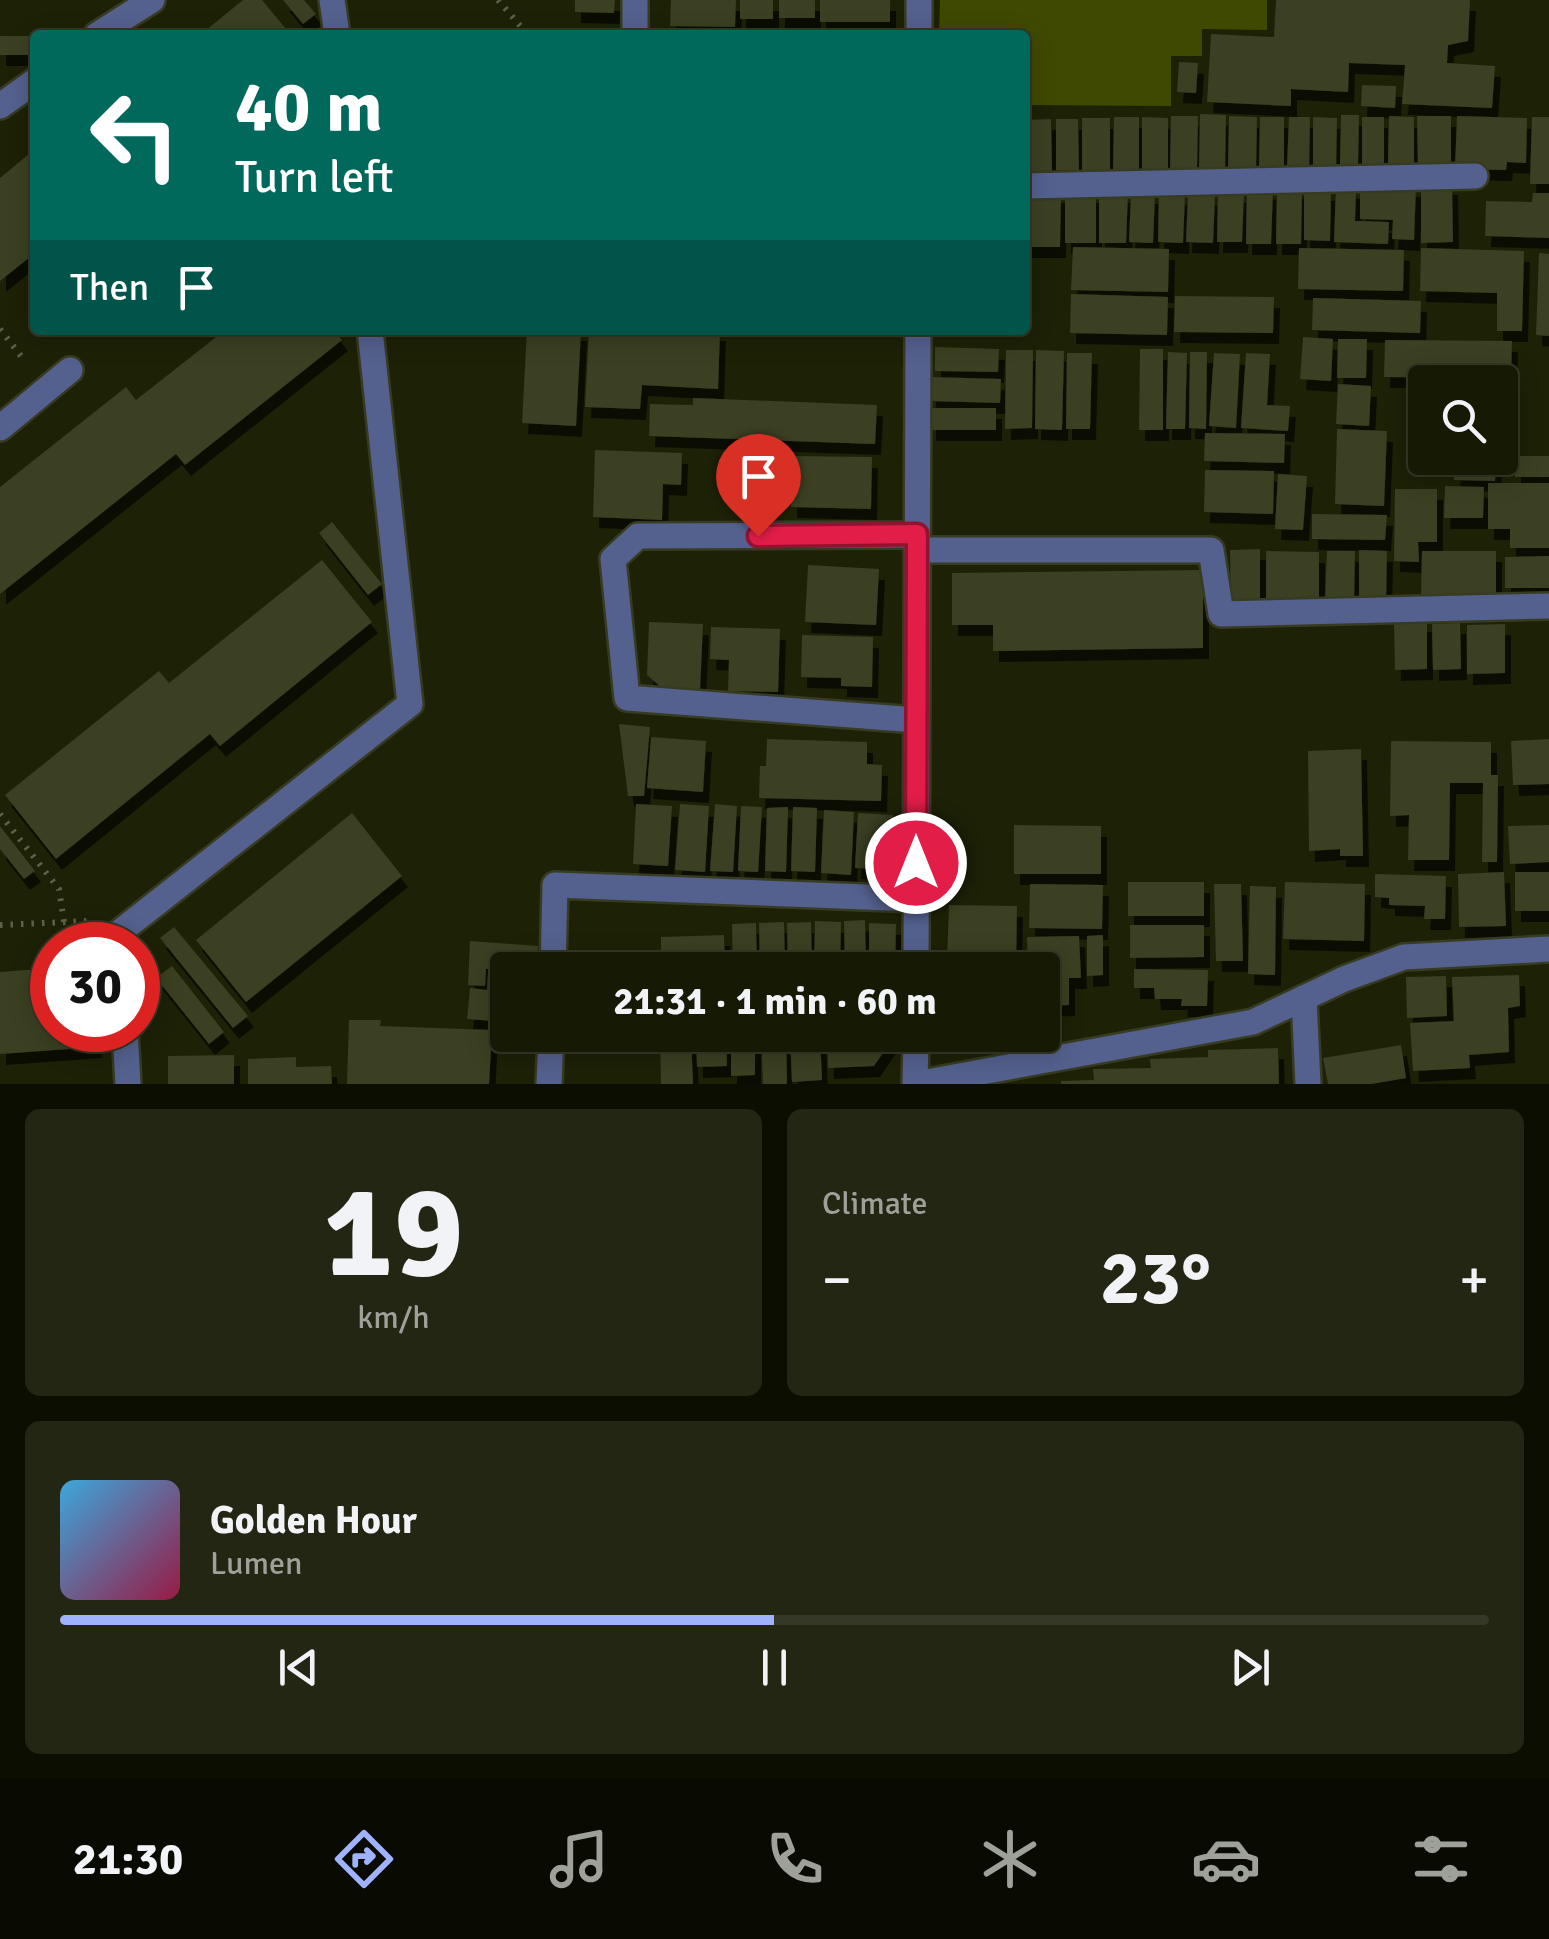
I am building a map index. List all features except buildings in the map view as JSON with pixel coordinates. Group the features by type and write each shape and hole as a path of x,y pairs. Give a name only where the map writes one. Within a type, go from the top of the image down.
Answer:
{"street":[{"path":"105,30 152,0"},
{"path":"332,0 335,30"},
{"path":"635,0 635,30"},
{"path":"919,0 919,30"},
{"path":"0,106 30,84"},
{"path":"1030,186 1476,176"},
{"path":"141,922 410,704 371,335"},
{"path":"916,952 918,335"},
{"path":"0,428 70,370"},
{"path":"916,720 628,698 613,559 638,536 1210,550 1221,614 1549,606"},
{"path":"553,952 555,886 916,899"},
{"path":"916,1052 916,1084 1253,1022 1404,957 1549,949"},
{"path":"1304,998 1308,1084"},
{"path":"127,1052 128,1084"},
{"path":"549,1084 550,1052"}],"path":[{"path":"498,0 524,30"},
{"path":"0,814 59,889 64,922 91,922"},
{"path":"0,924 30,923"}],"green space":[{"path":"940,0 1267,0 1267,30 1202,29 1202,56 1171,56 1171,106 1030,105 1030,30 939,30"}],"route":[{"path":"758,536 917,534 916,863"}]}
